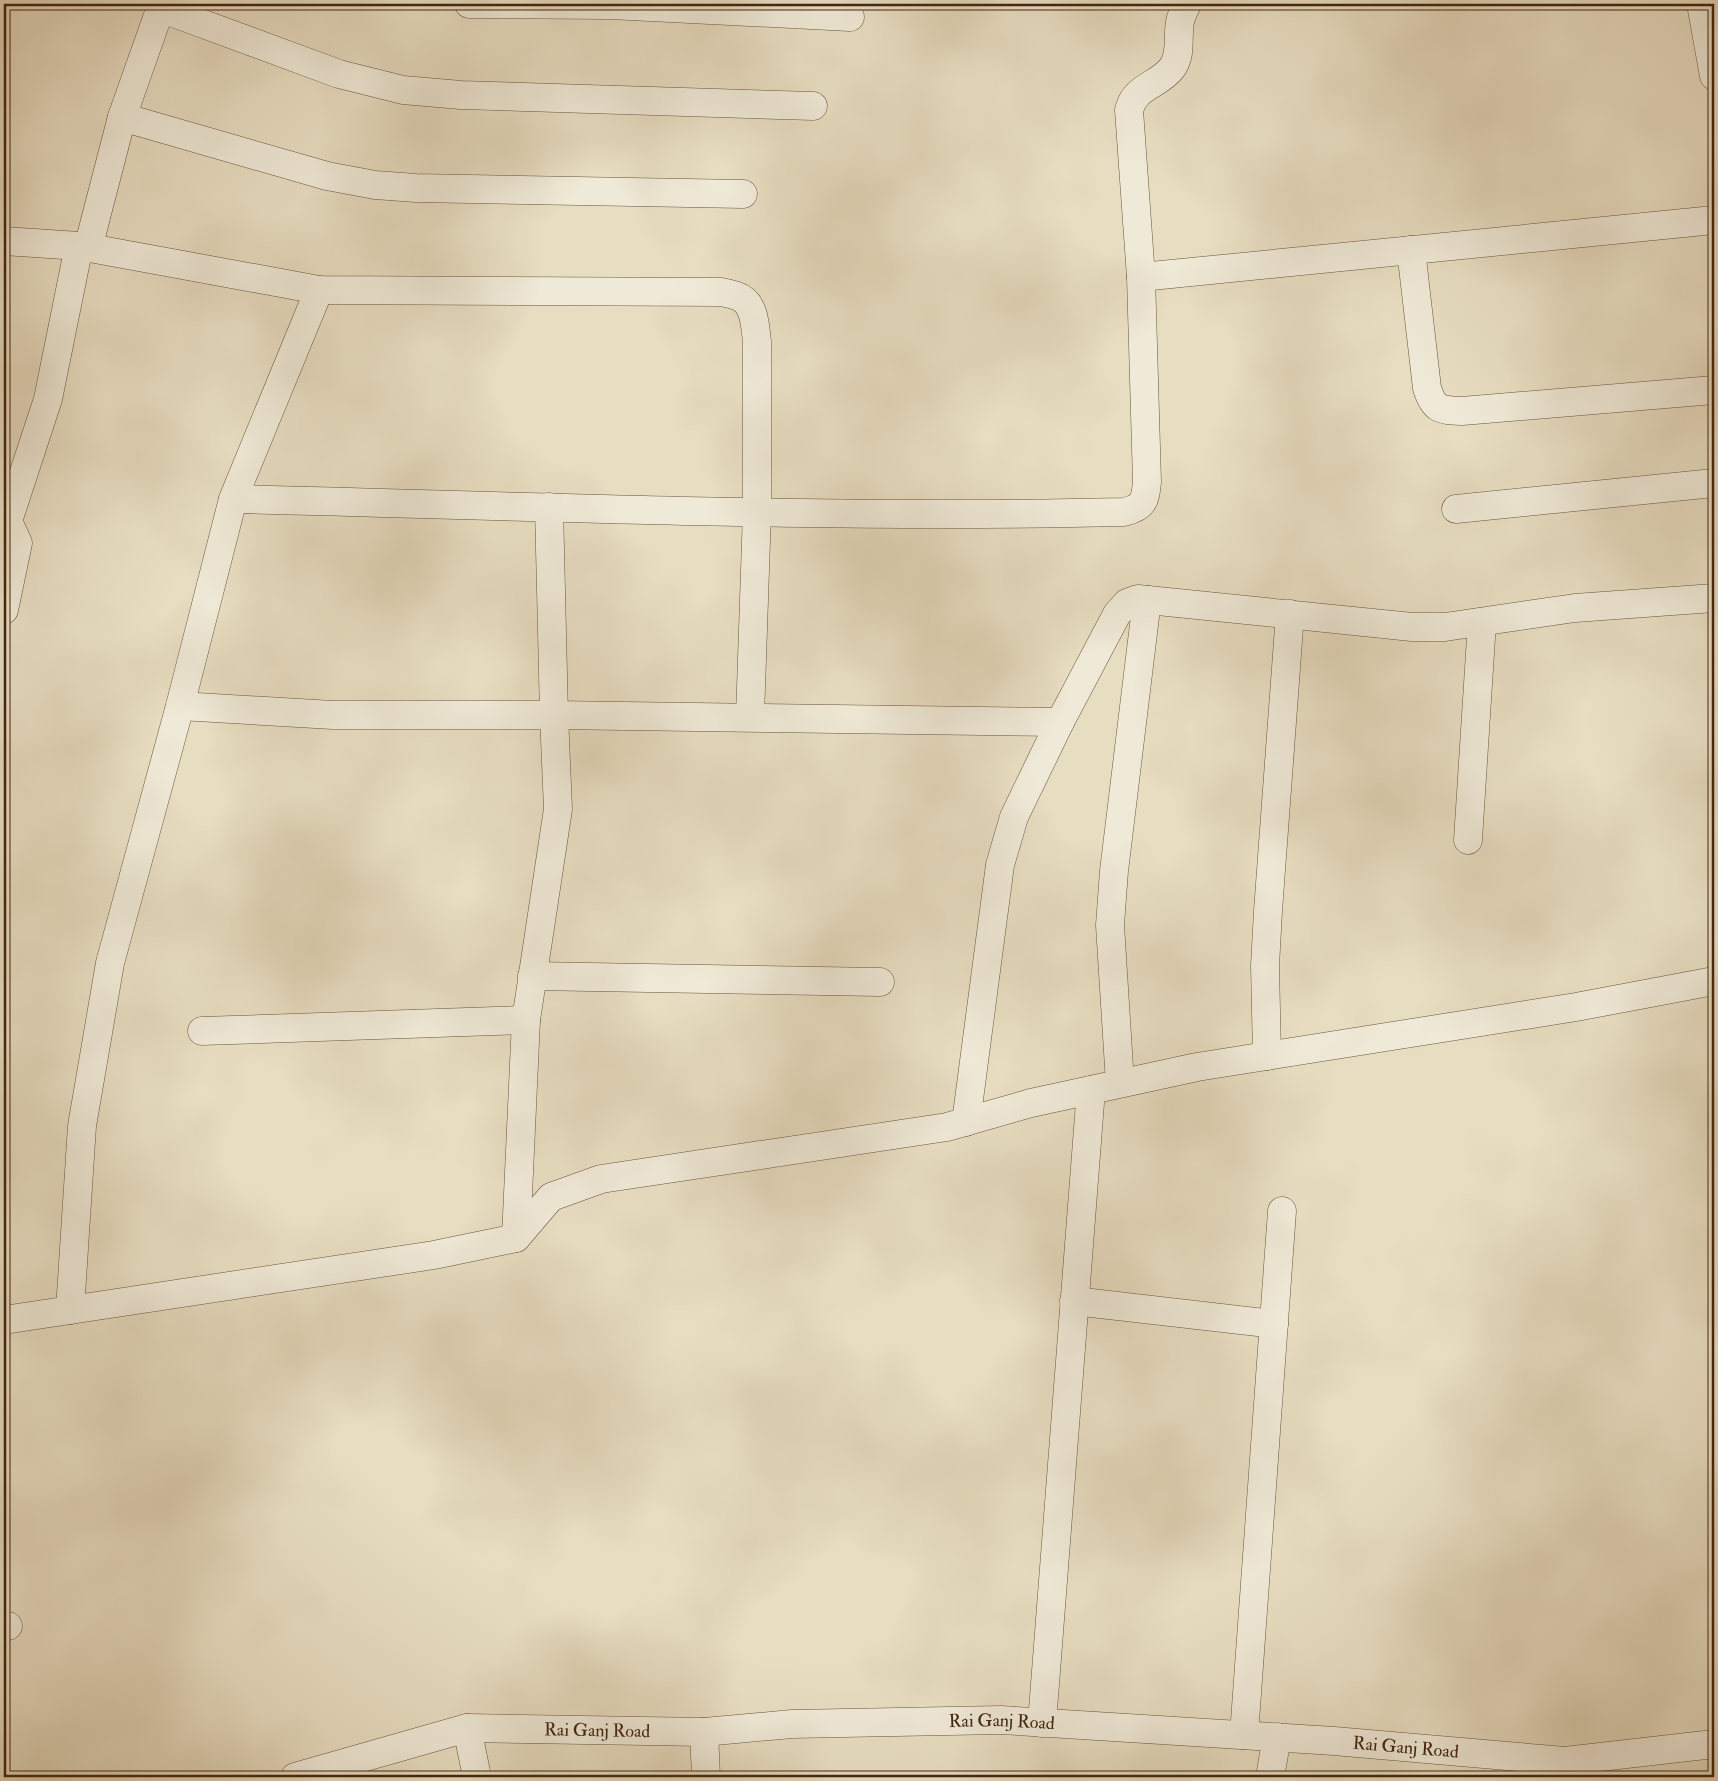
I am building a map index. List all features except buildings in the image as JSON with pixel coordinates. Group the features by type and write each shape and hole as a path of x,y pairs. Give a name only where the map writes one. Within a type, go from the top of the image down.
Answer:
{"street":[{"path":"469,4 610,5 850,17"},
{"path":"232,499 757,512 1030,514 1124,512 1136,509 1142,502 1148,482 1141,277 1129,110 1137,94 1163,77 1173,67 1178,56 1180,23 1187,4"},
{"path":"1701,4 1714,76"},
{"path":"4,610 18,544 8,520 48,399 84,247 122,117 161,6 339,74 403,90 461,95 813,106"},
{"path":"122,117 327,176 375,185 416,188 743,194"},
{"path":"1141,277 1714,220"},
{"path":"4,241 84,247 320,290 721,292 739,296 751,308 755,322 757,342 757,512 750,718"},
{"path":"1411,250 1427,388 1431,402 1443,410 1462,411 1714,390"},
{"path":"70,1310 82,1126 110,963 180,706 232,499 320,290"},
{"path":"1456,509 1714,483"},
{"path":"516,1238 526,1020 558,809 549,507"},
{"path":"966,1122 1000,865 1014,817 1060,722 1117,614 1127,603 1133,600 1147,600 1412,627 1445,627 1575,608 1714,598"},
{"path":"1120,1083 1110,925 1114,870 1147,600"},
{"path":"1267,1056 1265,966 1267,920 1290,614"},
{"path":"1468,840 1482,622"},
{"path":"180,706 333,715 554,714 1060,722"},
{"path":"532,976 880,982"},
{"path":"4,1320 434,1255 516,1238 551,1197 601,1179 948,1127 1031,1103 1197,1067 1576,1007 1714,981"},
{"path":"202,1031 526,1020"},
{"path":"1042,1723 1091,1090"},
{"path":"1244,1735 1282,1211"},
{"path":"1074,1301 1274,1324"},
{"name":"Rai Ganj Road","path":"295,1777 467,1728 704,1732 792,1724 1001,1720 1277,1737 1565,1761 1714,1744"},
{"path":"467,1728 477,1777"},
{"path":"704,1732 706,1777"},
{"path":"1270,1777 1277,1737"}]}
